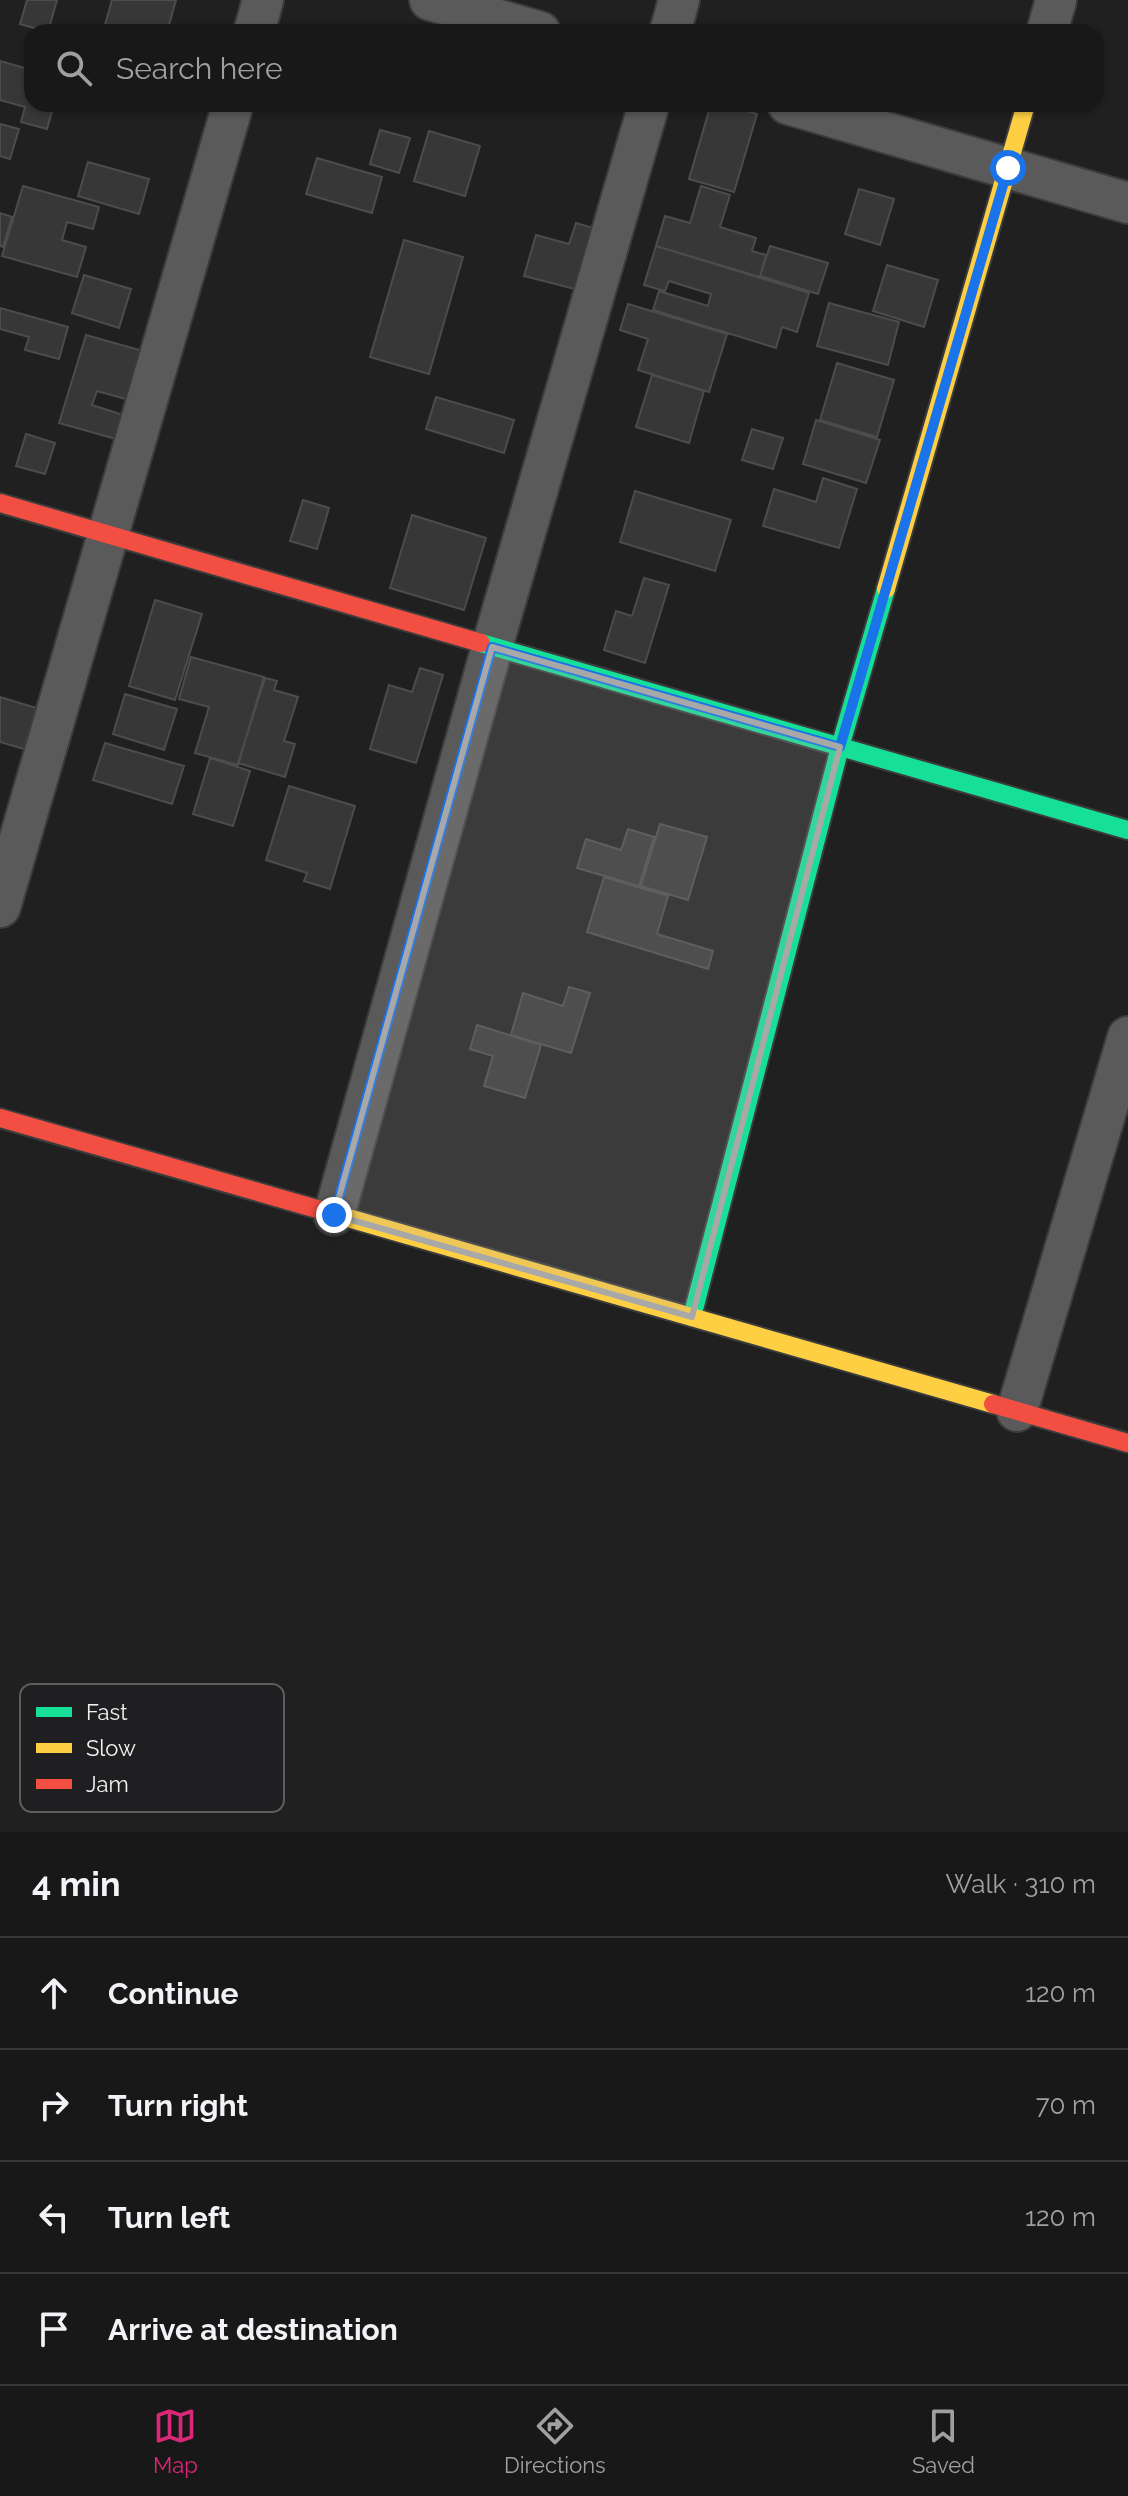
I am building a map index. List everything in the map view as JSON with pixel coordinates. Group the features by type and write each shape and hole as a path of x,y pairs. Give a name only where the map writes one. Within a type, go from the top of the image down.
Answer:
{"street":[{"path":"256,24 263,0"},
{"path":"430,0 512,24"},
{"path":"672,24 679,0"},
{"path":"1049,24 1056,0"},
{"path":"0,907 231,112"},
{"path":"334,1215 492,647 647,112"},
{"path":"816,112 1128,203"},
{"path":"692,1317 840,747 1024,112"},
{"path":"0,503 1128,830"},
{"path":"1017,1411 1128,1037"},
{"path":"0,1118 1128,1443"}],"highlighted area":[{"path":"492,647 840,747 692,1317 334,1215"}],"building":[{"path":"27,0 57,0 50,24 20,24"},
{"path":"112,0 176,0 169,24 105,24"},
{"path":"0,61 24,68 24,107 0,100"},
{"path":"24,111 52,112 47,129 21,122"},
{"path":"709,112 757,114 734,192 689,179"},
{"path":"0,124 19,129 10,159 0,156"},
{"path":"380,130 410,138 399,173 370,164"},
{"path":"429,131 480,146 465,196 414,181"},
{"path":"317,158 382,177 372,213 306,194"},
{"path":"88,162 149,179 139,214 78,196"},
{"path":"23,186 99,207 93,229 67,222 62,240 86,247 77,277 2,256"},
{"path":"701,186 730,195 720,227 756,238 752,251 766,255 760,277 656,246 665,216 690,223"},
{"path":"859,189 894,199 880,245 845,234"},
{"path":"0,213 12,217 3,247 0,246"},
{"path":"576,223 596,229 579,290 524,276 536,235 569,244"},
{"path":"404,240 463,257 429,374 370,357"},
{"path":"656,246 809,293 797,332 782,327 776,348 653,310 659,291 708,306 711,294 669,281 665,291 644,285"},
{"path":"770,246 828,263 818,294 760,276"},
{"path":"887,265 938,280 924,327 873,311"},
{"path":"84,275 131,289 119,328 72,313"},
{"path":"829,303 899,322 888,365 817,346"},
{"path":"628,304 727,334 709,392 638,370 648,339 620,330"},
{"path":"0,308 68,327 59,359 25,350 29,337 0,329"},
{"path":"86,335 143,351 129,400 97,391 92,405 123,415 116,439 59,423"},
{"path":"837,363 894,380 877,437 820,420"},
{"path":"652,375 704,391 689,443 636,427"},
{"path":"436,397 514,420 504,453 426,429"},
{"path":"816,420 880,440 866,483 803,464"},
{"path":"752,429 783,438 773,469 742,460"},
{"path":"26,434 55,443 45,474 16,466"},
{"path":"823,478 857,489 839,548 763,526 774,489 816,502"},
{"path":"635,491 731,520 715,571 620,542"},
{"path":"303,500 329,508 317,549 290,541"},
{"path":"412,515 486,538 464,610 390,588"},
{"path":"644,578 669,585 645,663 604,650 616,611 632,616"},
{"path":"155,600 202,614 175,700 129,686"},
{"path":"191,657 264,677 238,765 195,753 209,707 179,699"},
{"path":"420,668 443,675 416,763 370,749 389,685 412,692"},
{"path":"265,678 277,681 274,690 298,697 284,741 295,744 285,777 238,763"},
{"path":"125,694 177,709 164,750 113,734"},
{"path":"0,697 36,708 24,749 0,742"},
{"path":"105,743 184,766 172,804 93,780"},
{"path":"210,758 250,771 233,826 193,814"},
{"path":"289,786 355,806 330,889 304,881 307,873 266,860"},
{"path":"660,824 707,837 688,900 641,886"},
{"path":"628,829 654,837 639,886 577,868 586,839 621,850"},
{"path":"604,877 668,896 657,934 713,951 708,969 587,932"},
{"path":"569,987 590,993 571,1053 511,1035 523,993 563,1006"},
{"path":"477,1025 541,1045 525,1098 484,1086 493,1056 470,1049"}],"traffic: fast":[{"path":"692,1317 840,747 886,589"},
{"path":"481,643 1128,830"}],"traffic: slow":[{"path":"886,589 1024,112"},
{"path":"331,1213 993,1404"}],"traffic: jam":[{"path":"0,503 481,643"},
{"path":"0,1118 331,1213"},
{"path":"993,1404 1128,1443"}],"route":[{"path":"334,1215 492,647 840,747 1008,168"}]}
